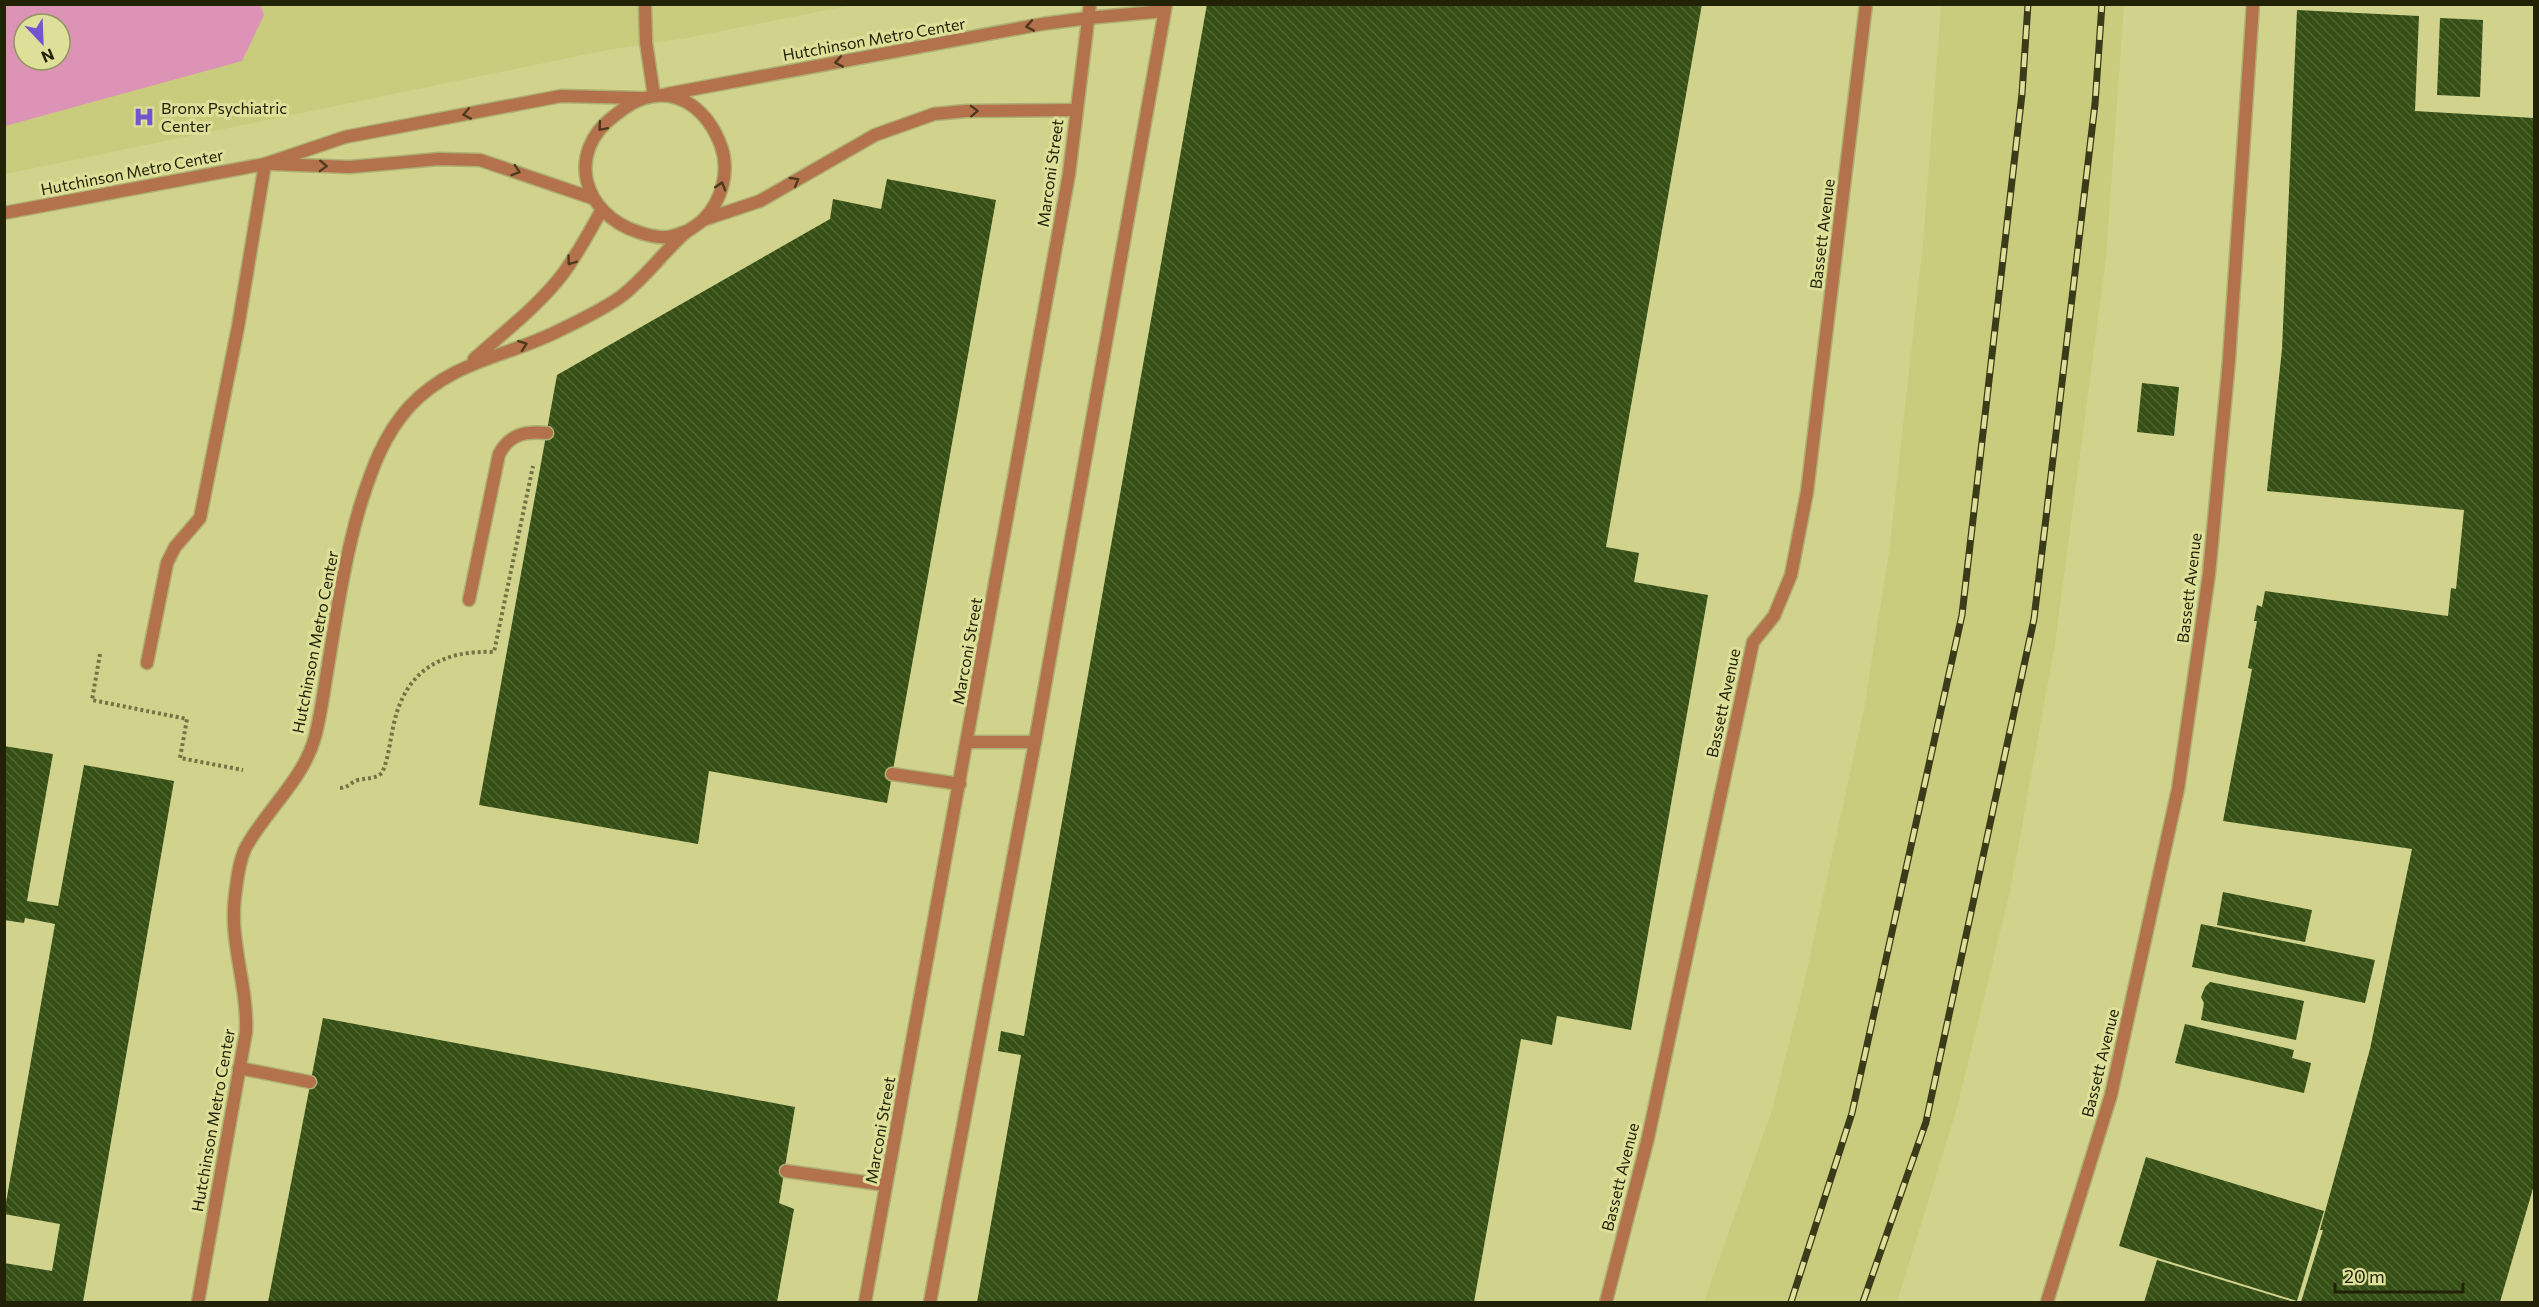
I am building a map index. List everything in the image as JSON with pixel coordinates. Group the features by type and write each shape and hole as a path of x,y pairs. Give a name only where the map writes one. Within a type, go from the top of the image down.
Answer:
{"street":[{"path":"645,4 646,42 655,96"},
{"name":"Marconi Street","path":"865,1302 1069,174 1090,4"},
{"name":"Bassett Avenue","path":"1606,1302 1648,1138 1753,642 1774,616 1791,575 1807,492 1866,4"},
{"name":"Bassett Avenue","path":"2047,1302 2111,1095 2178,789 2209,574 2229,360 2253,4"},
{"path":"930,1302 1035,742 1165,8"},
{"name":"Hutchinson Metro Center","path":"4,213 265,164 345,137 561,96 655,96 1042,24 1165,8"},
{"name":"Hutchinson Metro Center","path":"687,231 667,237 652,236 616,224 601,211 592,198 586,180 585,162 590,145 598,131 609,119 655,96 690,105 710,122 725,157 726,171 722,189 703,220"},
{"name":"Hutchinson Metro Center","path":"468,364 554,333 621,296 687,231 703,220 760,201 875,135 934,114 966,111 1076,110"},
{"name":"Hutchinson Metro Center","path":"265,164 350,167 439,159 480,160 592,198"},
{"path":"147,663 167,563 176,547 200,518 238,327 265,164"},
{"name":"Hutchinson Metro Center","path":"198,1302 247,1012 237,957 234,913 244,849 304,764 315,736 342,579 356,520 381,448 410,407 444,379 468,364 533,307 560,277 579,250 601,211"},
{"path":"469,600 499,454 506,442 513,437 524,433 547,433"},
{"path":"967,742 1035,742"},
{"path":"892,774 960,784"},
{"path":"239,1068 310,1082"},
{"path":"786,1171 886,1185"}],"path":[{"path":"100,654 92,700 187,719 180,758 243,770"},
{"path":"340,788 346,788 359,780 377,777 386,765"}],"shaded area":[{"path":"5,4 260,4 264,15 242,61 5,126"},
{"name":"Bronx Psychiatric Center","path":"5,5 852,5 687,38 607,50 5,174"},
{"path":"1941,5 2124,5 2106,258 2055,644 2011,887 1957,1108 1897,1302 1704,1302 1772,1110 1803,988 1864,709 1889,553 1923,243"}],"building":[{"path":"1207,4 1702,4 1606,547 1639,553 1634,582 1708,595 1631,1030 1557,1016 1552,1045 1521,1039 1474,1302 977,1302 1021,1055 998,1051 1001,1031 1024,1036"},
{"path":"2297,10 2419,16 2415,111 2534,118 2534,1185 2500,1302 2301,1302 2323,1230 2320,1230 2370,1049 2412,849 2223,821 2252,669 2248,668 2257,621 2254,621 2257,605 2262,607 2265,591 2448,616 2451,588 2456,589 2464,510 2267,491 2282,349"},
{"path":"2440,18 2483,20 2480,97 2437,95"},
{"path":"887,179 996,200 887,803 709,771 698,844 479,805 557,375 830,219 833,199 881,209"},
{"path":"2142,383 2179,387 2174,436 2137,432"},
{"path":"4,746 53,754 27,901 58,906 84,765 174,781 83,1302 4,1302 4,1263 52,1271 60,1224 4,1214 55,924 25,918 24,923 4,920"},
{"path":"2223,892 2312,910 2305,942 2217,925"},
{"path":"2201,924 2375,960 2365,1003 2192,967"},
{"path":"2210,982 2304,1001 2296,1040 2201,1020 2204,1003 2201,997"},
{"path":"323,1018 795,1107 779,1203 794,1209 777,1302 268,1302"},
{"path":"2185,1024 2294,1050 2292,1058 2311,1063 2304,1093 2175,1063"},
{"path":"2146,1157 2324,1211 2297,1301 2119,1246"},
{"path":"2157,1260 2294,1302 2144,1302"}],"railway":[{"path":"1791,1302 1852,1113 1962,615 2022,94 2028,4"},
{"path":"1863,1302 1926,1122 2034,619 2095,104 2102,4"}],"place":[{"name":"Bronx Psychiatric Center","path":"144,117"}]}
